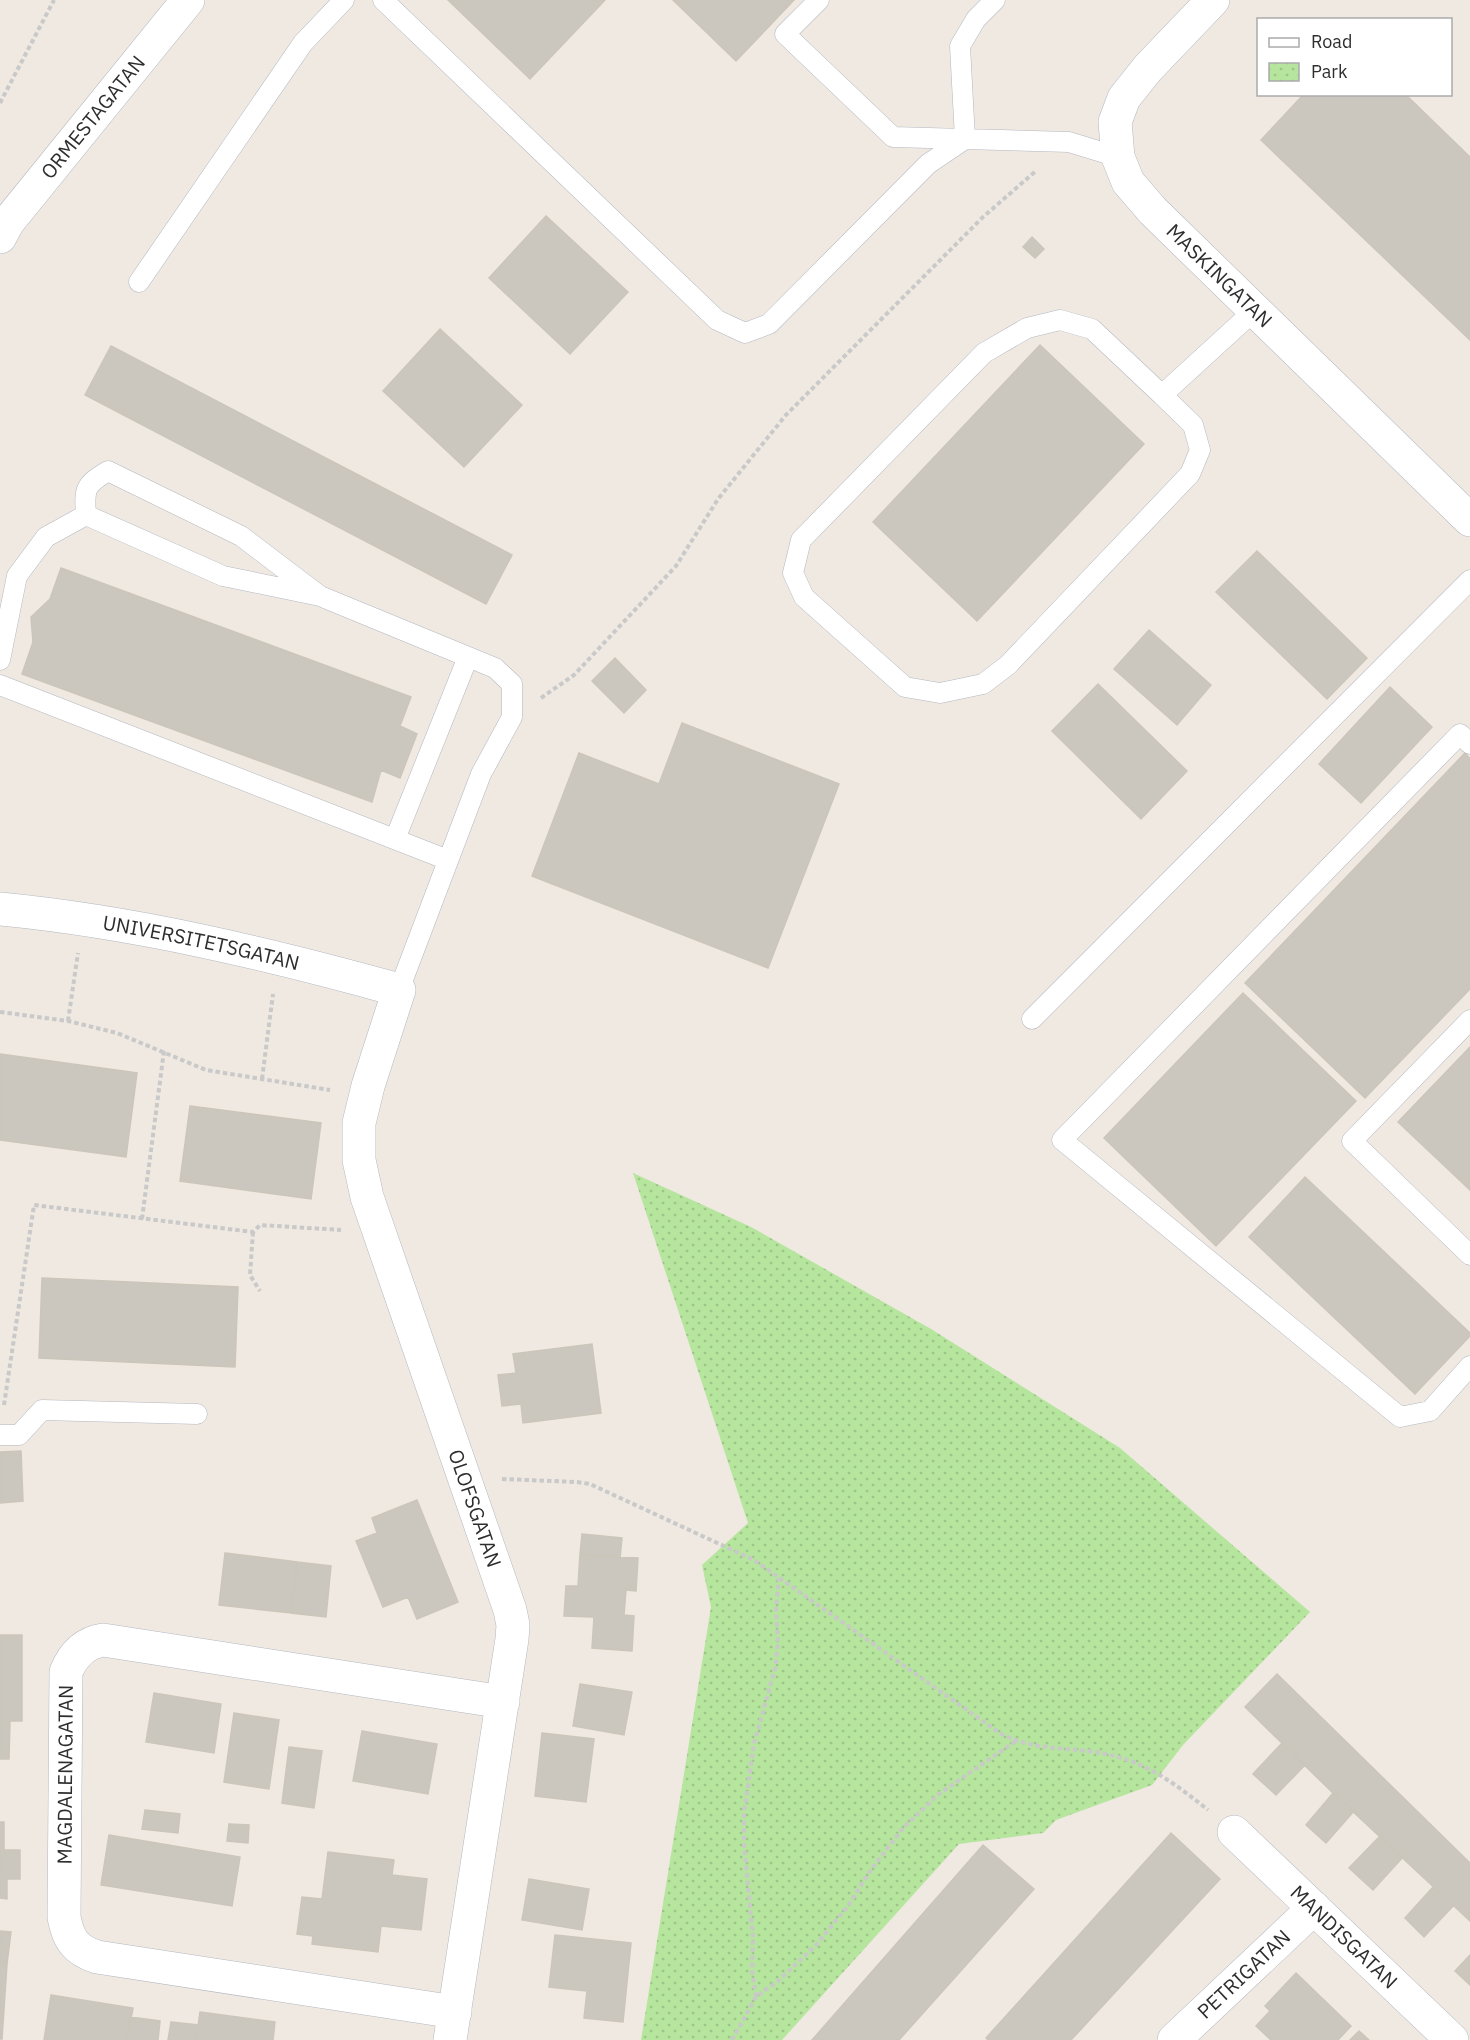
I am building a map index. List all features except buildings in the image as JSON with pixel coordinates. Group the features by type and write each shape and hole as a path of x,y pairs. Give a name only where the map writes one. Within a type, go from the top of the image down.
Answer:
{"street":[{"name":"ORMESTAGATAN","path":"3,225 188,0"},
{"name":"MASKINGATAN","path":"1213,0 1148,68 1124,98 1115,122 1118,157 1128,182 1147,204 1470,520"},
{"name":"UNIVERSITETSGATAN","path":"0,909 84,920 277,958 399,990"},
{"name":"OLOFSGATAN","path":"399,990 365,1096 359,1123 359,1160 367,1197 510,1610 513,1625 453,2026"},
{"name":"MAGDALENAGATAN","path":"453,2026 97,1957 76,1946 67,1932 64,1917 66,1672 72,1659 82,1647 104,1640 503,1702"},
{"name":"MANDISGATAN","path":"1234,1832 1452,2040"},
{"name":"PETRIGATAN","path":"1174,2040 1314,1908"}],"lane":[{"path":"139,282 303,43 344,0"},
{"path":"382,0 717,320 745,333 770,324 928,164 965,139"},
{"path":"819,0 785,33 893,137 1069,142 1118,157"},
{"path":"965,139 960,46 976,19 995,0"},
{"path":"1162,394 1255,310"},
{"path":"1060,320 1092,329 1162,394 1193,425 1200,450 1190,474 1008,665 983,684 940,693 905,687 804,597 793,573 801,540 984,353 1027,328 1060,320"},
{"path":"86,515 85,496 91,482 108,471 241,536 321,596"},
{"path":"86,515 223,576 321,596 495,668 512,684 513,717 481,774 399,990"},
{"path":"0,660 17,576 46,537 86,515"},
{"path":"1032,1019 1470,580"},
{"path":"394,839 468,657"},
{"path":"0,685 448,860"},
{"path":"1470,744 1460,734 1062,1140 1400,1417 1430,1411 1470,1366"},
{"path":"1470,1020 1352,1141 1470,1255"},
{"path":"0,1435 19,1435 42,1410 197,1414"}],"path":[{"path":"0,104 54,0"},
{"path":"513,717 574,675 676,566 718,499 786,416 982,217 1069,142"},
{"path":"68,1021 84,920"},
{"path":"262,1079 277,958"},
{"path":"0,1012 68,1021 117,1033 206,1070 365,1096"},
{"path":"142,1219 164,1051"},
{"path":"3,1410 34,1205 253,1232"},
{"path":"260,1291 250,1275 253,1232 260,1225 379,1233"},
{"path":"466,1485 490,1478 590,1484 754,1560 1001,1734 1016,1742 1032,1746 1095,1752 1124,1758 1150,1768 1175,1783 1234,1832"},
{"path":"756,1997 752,1970 753,1937 746,1880 744,1814 754,1744 775,1669 778,1643 776,1608 779,1577"},
{"path":"732,2040 756,1997 816,1945 848,1906 872,1868 904,1827 939,1794 1016,1742"}],"green space":[{"path":"633,1173 751,1227 931,1329 1120,1448 1310,1612 1183,1745 1152,1785 1056,1820 1043,1833 959,1844 782,2040 641,2040 711,1607 702,1565 748,1523"}]}
